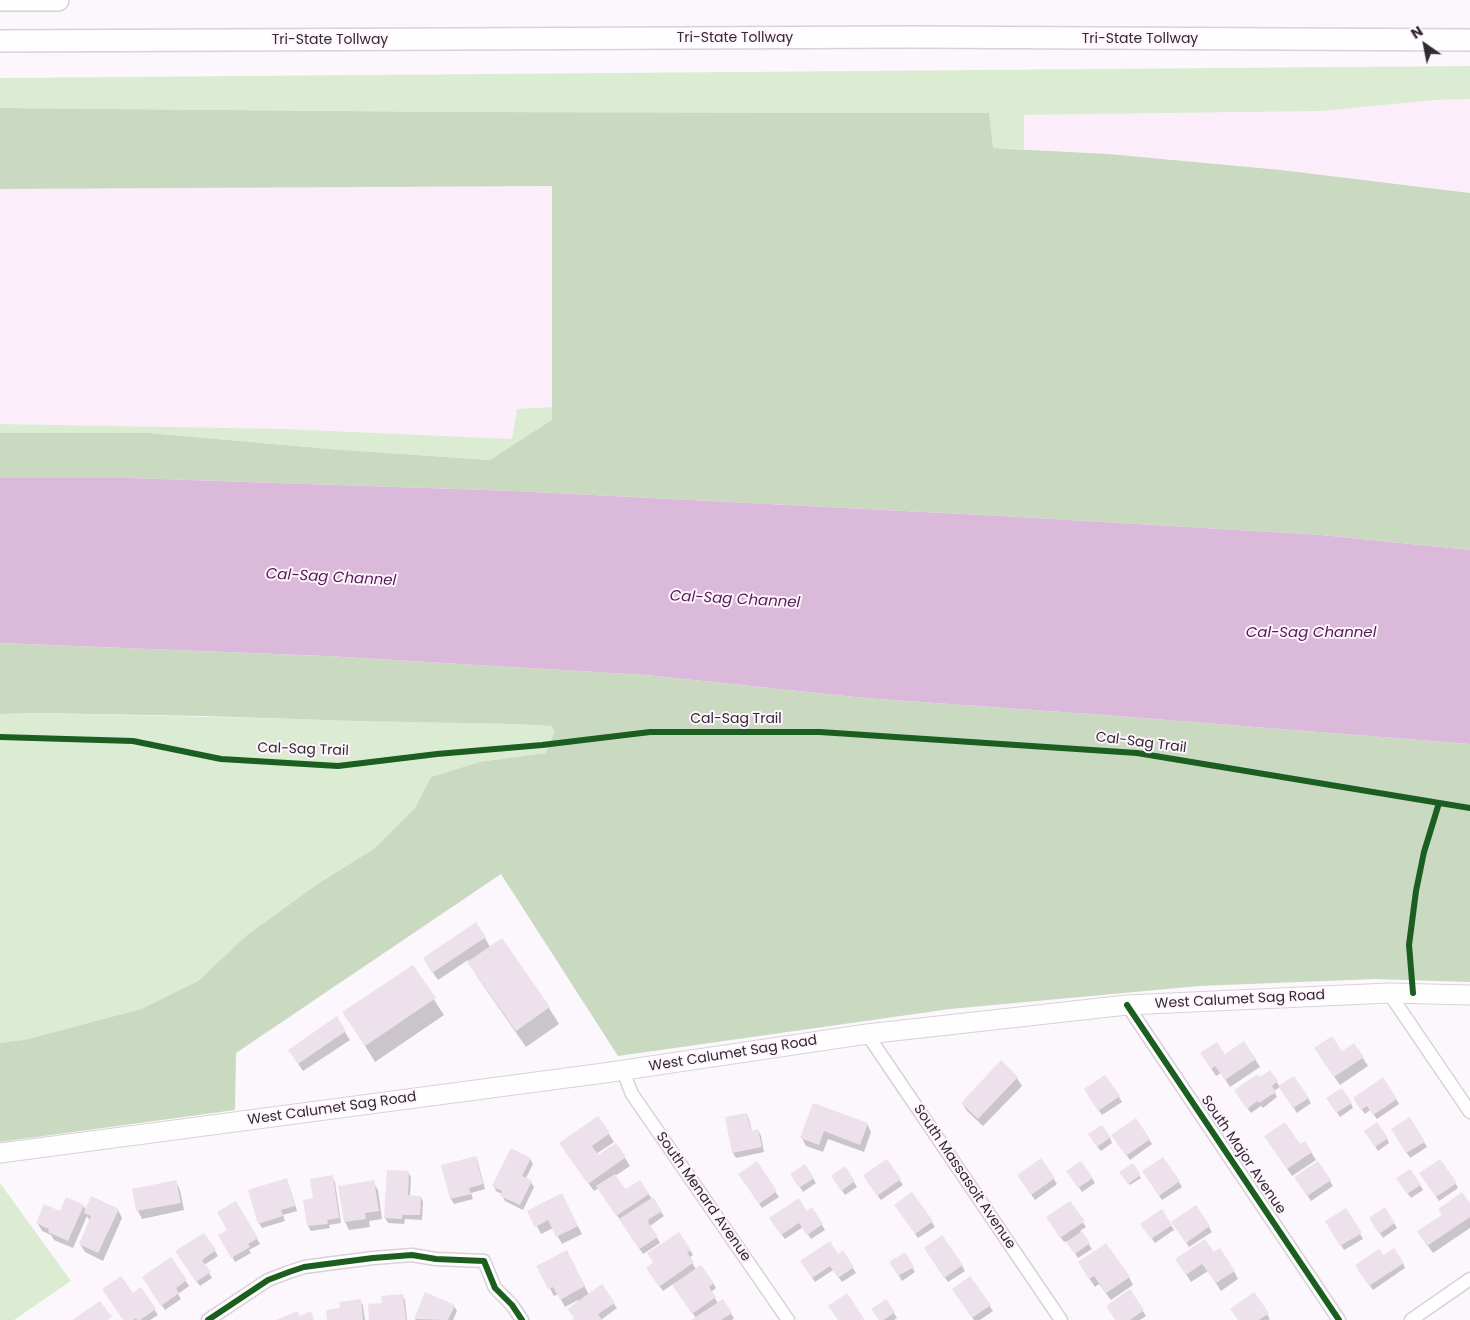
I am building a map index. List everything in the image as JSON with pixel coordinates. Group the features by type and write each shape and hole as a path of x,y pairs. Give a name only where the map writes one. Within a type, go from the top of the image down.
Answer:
{"highway":[{"path":"0,0 58,0"},
{"name":"Tri-State Tollway","path":"0,41 911,37 1470,40"}],"main road":[{"name":"West Calumet Sag Road","path":"0,1153 623,1071 867,1034 1127,1005 1388,993 1470,995"}],"street":[{"path":"1388,993 1470,1112"},
{"name":"South Major Avenue","path":"1127,1005 1339,1320"},
{"name":"South Massasoit Avenue","path":"867,1034 1061,1320"},
{"name":"South Menard Avenue","path":"623,1071 632,1094 788,1320"},
{"path":"208,1320 268,1280 288,1272 304,1267 412,1255 436,1259 484,1261 495,1288 522,1320"},
{"path":"1411,1320 1470,1279"}],"shaded area":[{"path":"1470,99 1470,193 1281,170 1108,154 1024,149 1023,115 1322,111 1435,100"},
{"path":"552,185 552,407 517,409 512,439 286,429 0,424 0,189"}],"green space":[{"path":"1470,66 1470,99 1435,100 1322,111 1024,115 1024,149 992,148 989,113 453,112 0,108 0,78"},
{"path":"0,108 453,112 989,113 993,148 1108,154 1281,170 1470,193 1470,550 1322,535 1002,516 515,491 130,478 0,478 0,433 149,433 330,449 490,460 552,420 552,186 0,189"},
{"path":"552,407 552,421 490,460 330,449 149,433 0,433 0,424 286,429 512,439 517,409"},
{"path":"0,643 326,656 646,675 865,698 1470,744 1470,982 1375,979 1199,986 950,1009 618,1056 501,874 236,1053 235,1110 0,1142 0,1043 24,1040 141,1009 198,981 247,935 319,883 375,848 415,808 431,777 479,762 546,753 554,733 552,726 513,724 200,716 0,714"},
{"path":"36,713 513,724 552,726 554,733 547,753 479,762 431,777 415,808 375,848 319,883 247,935 198,981 141,1009 24,1040 0,1044 0,714"},
{"path":"0,1183 71,1281 14,1320 0,1320"}],"water":[{"name":"Cal-Sag Channel","path":"0,478 130,478 515,491 1002,516 1322,535 1470,550 1470,744 865,698 646,675 326,656 0,643"}],"building":[{"path":"476,922 486,937 432,973 423,958"},
{"path":"502,938 550,1007 516,1031 467,962"},
{"path":"413,965 436,998 365,1046 342,1012"},
{"path":"337,1016 346,1031 298,1064 288,1050"},
{"path":"1332,1036 1342,1051 1354,1043 1364,1057 1334,1077 1314,1048"},
{"path":"1244,1041 1256,1059 1225,1080 1215,1066 1211,1069 1200,1053 1217,1042 1225,1054"},
{"path":"1001,1060 1018,1077 978,1119 961,1103"},
{"path":"1270,1070 1278,1081 1272,1086 1276,1092 1259,1103 1257,1101 1247,1109 1234,1090 1258,1074 1260,1077"},
{"path":"1105,1075 1120,1096 1098,1111 1084,1089"},
{"path":"1294,1076 1309,1098 1293,1108 1278,1086"},
{"path":"1383,1077 1397,1099 1373,1115 1367,1106 1361,1110 1353,1098"},
{"path":"1342,1088 1352,1103 1336,1113 1326,1098"},
{"path":"813,1103 868,1123 860,1145 824,1131 819,1145 800,1138"},
{"path":"747,1113 751,1131 758,1129 762,1147 732,1153 725,1117"},
{"path":"598,1116 610,1133 592,1146 598,1155 616,1143 626,1157 588,1184 559,1143"},
{"path":"1410,1117 1425,1142 1406,1153 1391,1129"},
{"path":"1136,1118 1150,1139 1126,1156 1111,1135"},
{"path":"1285,1122 1300,1144 1305,1141 1312,1152 1287,1169 1264,1136"},
{"path":"1377,1122 1388,1138 1375,1147 1364,1131"},
{"path":"1102,1125 1111,1137 1097,1147 1088,1134"},
{"path":"511,1148 531,1158 522,1176 532,1181 520,1205 500,1196 502,1191 492,1186"},
{"path":"476,1156 483,1184 469,1188 471,1194 450,1199 441,1165"},
{"path":"1163,1157 1180,1181 1159,1196 1142,1171"},
{"path":"1041,1158 1055,1178 1031,1195 1017,1175"},
{"path":"887,1159 901,1179 877,1196 863,1175"},
{"path":"1440,1159 1457,1183 1436,1197 1419,1173"},
{"path":"757,1161 777,1191 759,1204 738,1174"},
{"path":"1081,1161 1093,1178 1078,1188 1066,1171"},
{"path":"1318,1161 1331,1180 1307,1196 1294,1177"},
{"path":"1133,1163 1141,1175 1128,1184 1119,1172"},
{"path":"805,1164 814,1178 799,1188 790,1174"},
{"path":"845,1166 855,1181 841,1191 831,1176"},
{"path":"1410,1169 1421,1185 1407,1194 1396,1178"},
{"path":"387,1170 409,1171 408,1195 421,1196 420,1215 402,1215 402,1219 384,1218"},
{"path":"615,1174 626,1189 640,1180 649,1194 616,1216 596,1186"},
{"path":"333,1175 339,1218 327,1220 328,1224 307,1226 303,1200 313,1198 310,1179"},
{"path":"287,1178 295,1206 281,1210 283,1216 258,1224 248,1190"},
{"path":"176,1180 181,1203 136,1211 132,1189"},
{"path":"374,1180 379,1211 365,1213 366,1219 344,1222 338,1186"},
{"path":"912,1192 933,1221 915,1234 894,1205"},
{"path":"1462,1192 1470,1203 1470,1217 1427,1246 1417,1231 1442,1215 1438,1209"},
{"path":"562,1193 578,1226 556,1237 548,1220 535,1227 527,1211"},
{"path":"91,1196 119,1209 98,1253 79,1244 91,1216 84,1213"},
{"path":"66,1197 84,1205 68,1241 48,1232 49,1229 36,1223 44,1204 60,1211"},
{"path":"653,1197 662,1211 648,1220 648,1222 658,1237 639,1249 619,1219"},
{"path":"799,1198 807,1211 812,1207 823,1224 807,1235 799,1223 781,1235 769,1218"},
{"path":"236,1201 258,1238 248,1244 250,1247 231,1258 218,1235 227,1230 217,1212"},
{"path":"1070,1201 1085,1221 1060,1238 1046,1217"},
{"path":"1196,1205 1210,1226 1186,1243 1171,1222"},
{"path":"1385,1207 1395,1223 1379,1234 1369,1218"},
{"path":"1346,1208 1362,1233 1340,1246 1325,1221"},
{"path":"1162,1209 1172,1225 1151,1239 1140,1224"},
{"path":"1082,1231 1090,1243 1075,1254 1066,1242"},
{"path":"679,1232 691,1250 687,1253 694,1262 659,1287 646,1268 653,1262 647,1253"},
{"path":"204,1233 216,1250 202,1260 211,1272 196,1282 175,1251"},
{"path":"942,1235 963,1265 944,1278 924,1248"},
{"path":"1205,1239 1214,1252 1220,1248 1235,1271 1216,1283 1202,1264 1186,1275 1175,1259"},
{"path":"830,1241 838,1254 843,1250 854,1267 838,1278 830,1266 812,1278 800,1261"},
{"path":"1106,1243 1130,1277 1106,1293 1094,1276 1089,1279 1078,1262"},
{"path":"1394,1248 1404,1263 1369,1286 1355,1265 1379,1249 1383,1255"},
{"path":"567,1250 585,1286 560,1300 553,1287 548,1289 536,1266"},
{"path":"905,1252 914,1267 898,1276 889,1262"},
{"path":"171,1257 187,1280 176,1288 179,1293 161,1306 142,1277"},
{"path":"701,1265 714,1283 709,1287 716,1297 692,1314 672,1285"},
{"path":"121,1276 133,1293 141,1287 156,1309 140,1320 136,1318 133,1320 123,1320 102,1289"},
{"path":"970,1276 991,1305 972,1318 952,1289"},
{"path":"602,1284 615,1303 598,1314 602,1320 571,1320 574,1318 567,1309"},
{"path":"1130,1289 1144,1310 1130,1320 1115,1320 1106,1306"},
{"path":"425,1292 455,1305 448,1320 414,1319"},
{"path":"1254,1292 1269,1313 1259,1320 1238,1320 1230,1309"},
{"path":"847,1293 865,1320 838,1320 828,1306"},
{"path":"403,1294 406,1320 369,1320 368,1304 382,1303 381,1296"},
{"path":"361,1299 363,1320 327,1320 326,1310 340,1308 339,1302"},
{"path":"723,1299 732,1313 721,1320 691,1320"},
{"path":"886,1299 895,1312 884,1320 879,1320 871,1309"},
{"path":"100,1301 112,1317 108,1320 72,1320"},
{"path":"298,1311 300,1316 311,1311 314,1320 276,1320"}],"cycle path":[{"name":"Cal-Sag Trail","path":"0,737 133,741 221,759 338,766 650,732 820,732 1137,753 1470,808"},
{"path":"1413,993 1409,945 1416,891 1424,852 1439,803"},
{"path":"1127,1005 1339,1320"},
{"path":"208,1320 268,1280 304,1267 412,1255 436,1259 484,1261 495,1288 512,1305 522,1320"}]}
